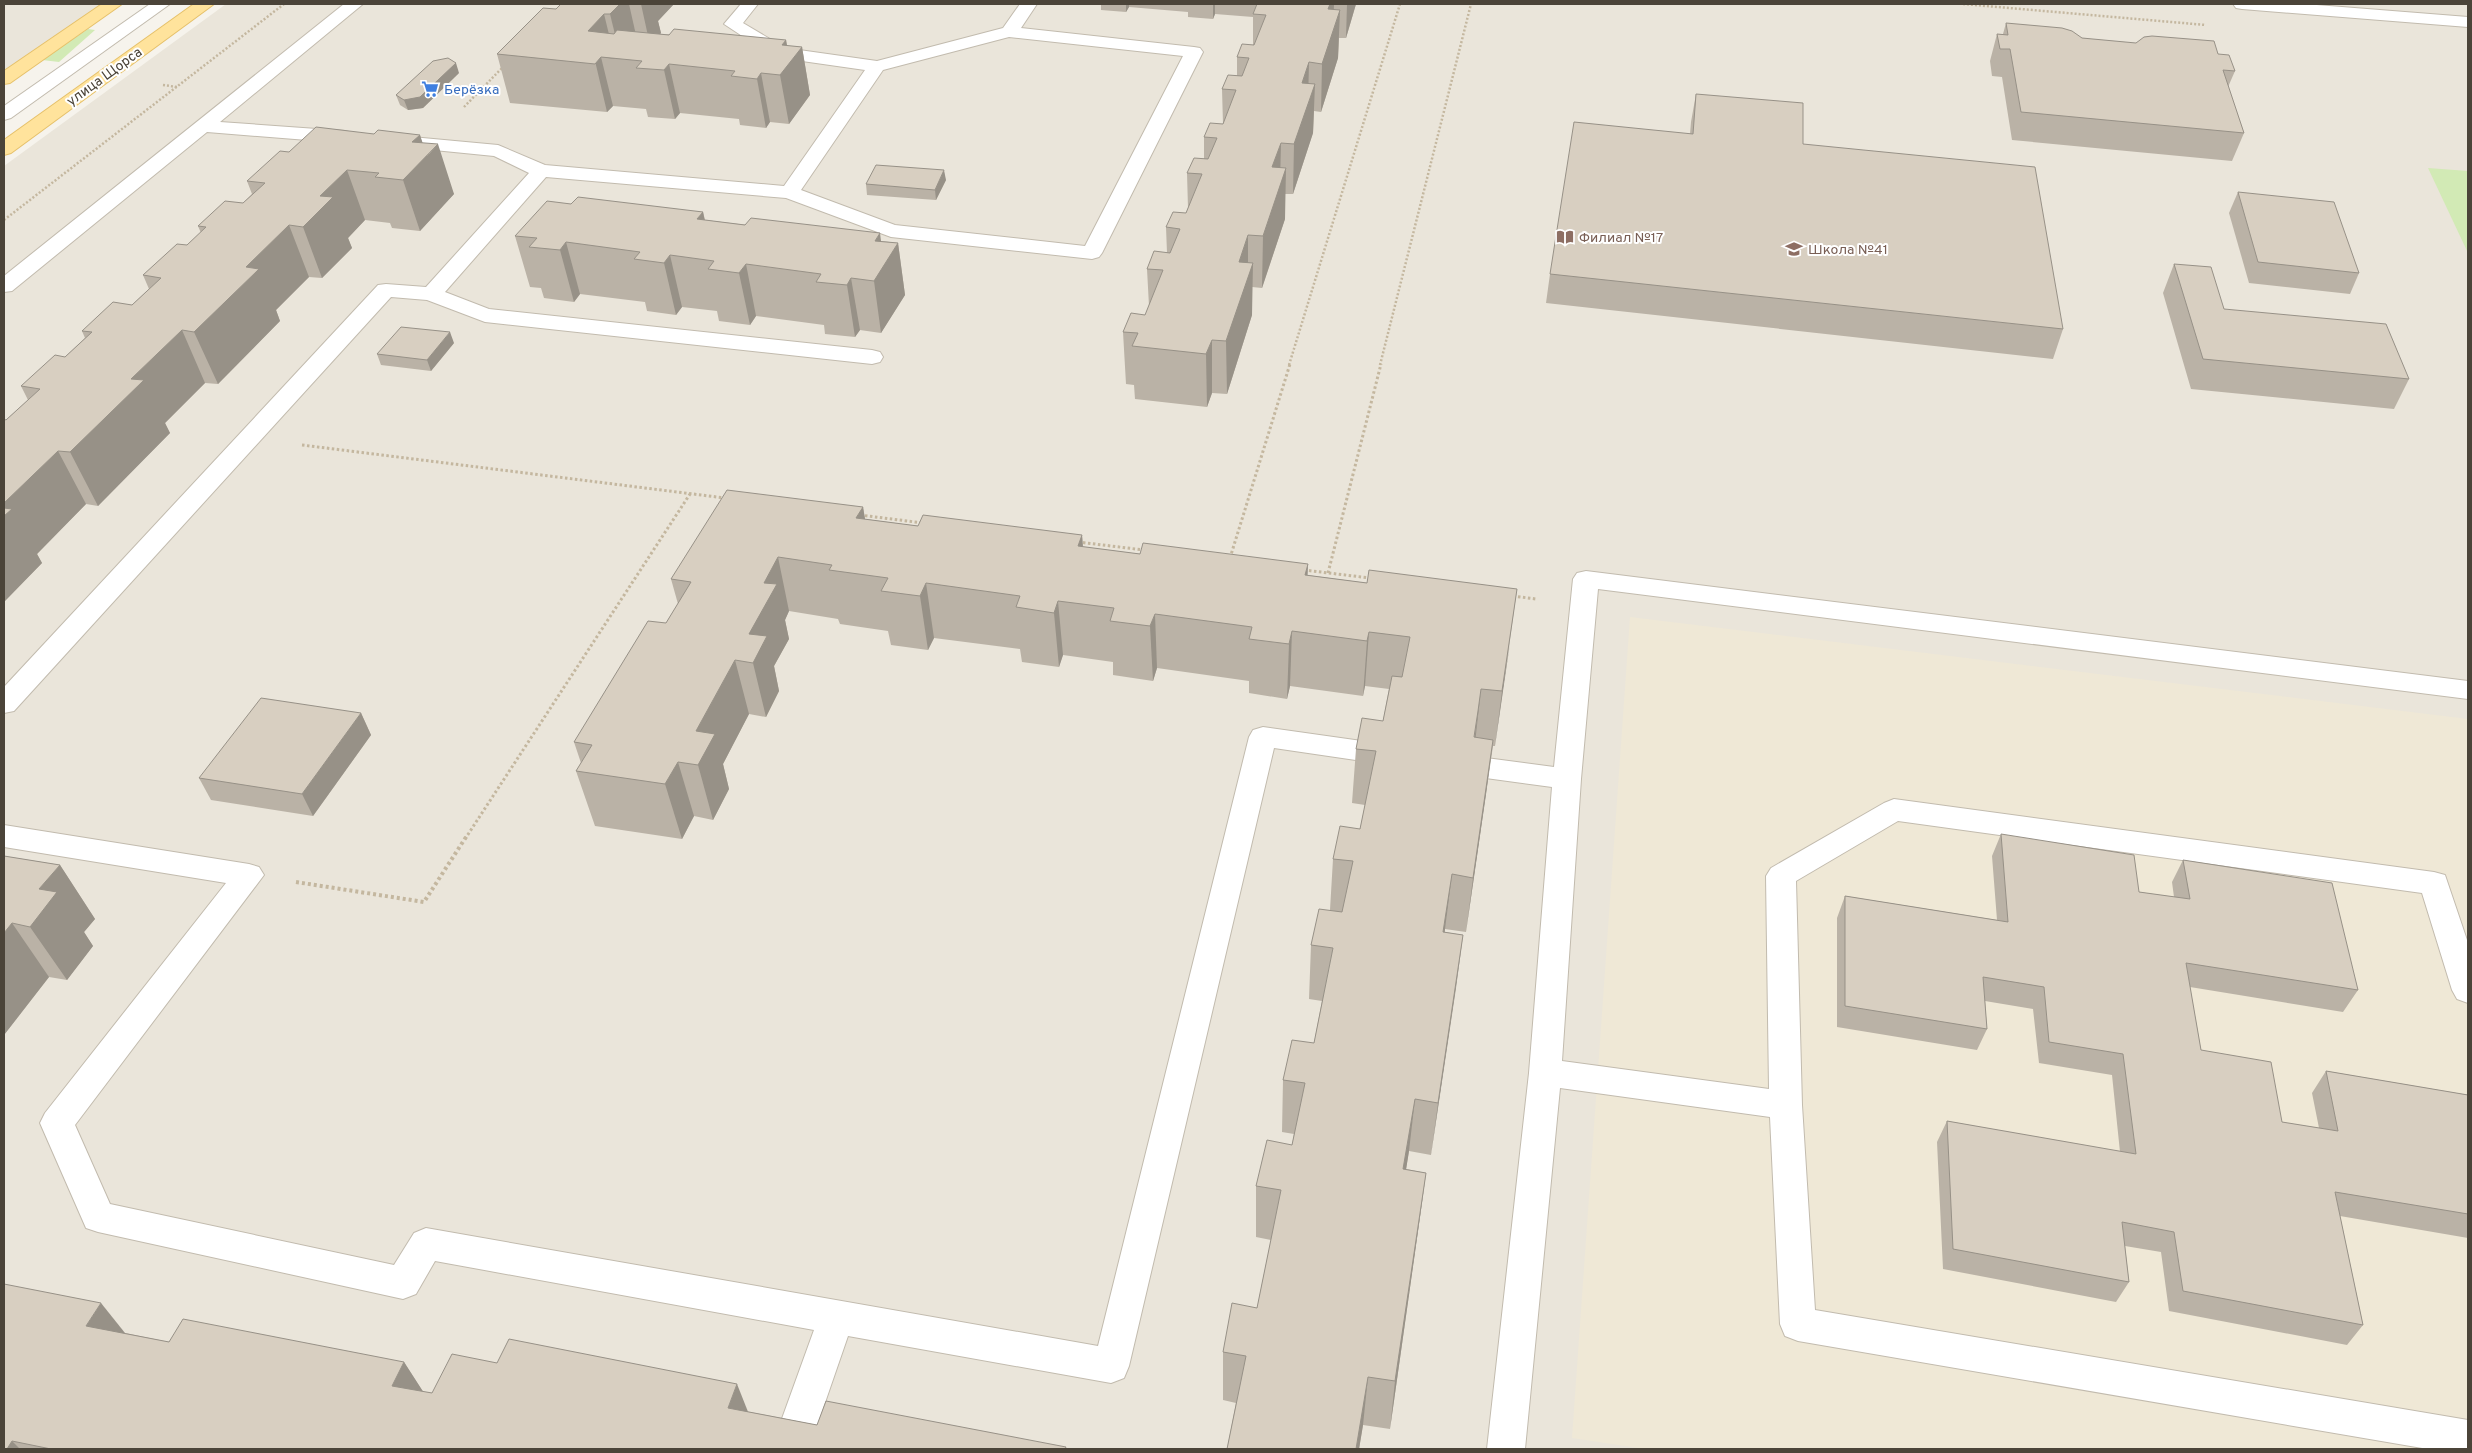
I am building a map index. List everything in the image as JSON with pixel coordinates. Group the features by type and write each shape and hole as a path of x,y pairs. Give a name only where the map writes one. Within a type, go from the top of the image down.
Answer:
{"main road":[{"path":"4,79 113,4"},
{"name":"улица Щорса","path":"4,149 205,4"}],"street":[{"name":"улица Щорса","path":"4,114 161,4"},
{"path":"4,286 354,4"},
{"path":"204,126 498,151 541,171 789,192 891,231 1092,253 1194,52 1009,32 877,66 780,53 733,24 750,4"},
{"path":"1009,32 1028,4"},
{"path":"2242,4 2468,22"},
{"path":"789,192 877,66"},
{"path":"431,294 541,171"},
{"path":"4,704 386,290 431,294 485,315 872,357"},
{"path":"1506,1449 1545,1074 1567,779 1586,579 2468,690"},
{"path":"4,836 249,874 57,1123 98,1217 403,1283 426,1244 836,1319 1110,1366 1263,738 1383,754"},
{"path":"1471,766 1567,779"},
{"path":"2468,990 2434,883 1894,810 1781,876 1786,1105 1798,1324 2468,1438"},
{"path":"1545,1074 1598,1079 1786,1105"},
{"path":"790,1449 836,1319"}],"path":[{"path":"4,220 284,4"},
{"path":"1238,562 1229,561 1400,4"},
{"path":"1328,573 1471,4"},
{"path":"426,145 510,60"},
{"path":"249,439 730,498"},
{"path":"249,874 424,902 690,494"},
{"path":"857,514 925,523"},
{"path":"1072,541 1150,551"},
{"path":"1301,570 1378,579"},
{"path":"1505,595 1584,605"}],"shaded area":[{"path":"4,4 107,4 4,70"},
{"path":"226,4 2468,4 2468,1449 4,1449 4,166"},
{"path":"1630,617 2468,719 2468,1449 1645,1449 1572,1438"}],"green space":[{"path":"88,29 95,30 59,62 42,60"},
{"path":"2428,168 2468,171 2468,253"}],"building":[{"path":"561,4 620,4 610,14 604,14 588,31 614,34 617,30 669,35 674,29 786,40 782,45 802,47 780,75 761,73 757,79 731,76 735,71 669,64 664,70 636,68 642,61 601,57 595,64 497,54 543,8 556,9"},
{"path":"1257,4 1330,4 1328,9 1340,10 1322,64 1309,62 1302,83 1315,84 1294,144 1281,143 1272,167 1286,168 1263,236 1248,235 1239,262 1253,263 1226,341 1212,340 1206,354 1132,346 1138,333 1123,332 1131,313 1145,315 1163,270 1147,269 1154,251 1170,253 1180,229 1166,227 1173,212 1186,213 1202,174 1187,173 1194,158 1208,159 1217,138 1204,137 1210,123 1223,124 1236,90 1222,89 1228,75 1242,76 1249,58 1237,57 1242,44 1254,45 1266,15 1253,14"},
{"path":"2006,23 2062,28 2072,31 2082,38 2136,43 2144,37 2152,36 2214,41 2218,54 2229,55 2235,71 2223,70 2244,133 2021,112 2010,49 2000,49 1997,34 2008,35"},
{"path":"448,58 456,63 420,97 404,100 396,95 433,61"},
{"name":"Школа №41","path":"1696,94 1803,103 1803,144 2035,167 2063,329 1550,274 1574,122 1693,134"},
{"path":"316,127 374,134 378,130 420,135 412,142 438,144 403,180 375,177 379,173 347,170 320,196 333,197 303,227 289,225 246,267 259,269 194,332 182,330 131,379 144,380 70,452 58,451 4,503 4,419 6,420 40,389 21,386 55,355 65,357 92,332 82,331 113,302 132,305 161,278 143,275 177,244 187,245 206,227 198,226 225,201 243,203 265,183 247,181 280,151 289,152"},
{"path":"876,165 944,170 935,190 866,184"},
{"path":"2238,192 2334,202 2359,273 2258,262"},
{"path":"578,197 703,212 697,219 745,225 751,218 880,233 875,241 898,243 874,281 851,278 847,285 816,282 821,274 746,264 739,273 708,269 714,261 670,255 664,263 634,259 640,252 566,242 560,250 529,247 537,238 515,236 547,201 571,204"},
{"path":"2174,264 2211,267 2224,309 2386,324 2409,379 2203,359"},
{"path":"401,327 450,332 427,360 377,354"},
{"path":"727,490 863,507 856,518 918,526 923,515 1082,535 1078,546 1140,554 1143,543 1308,564 1305,575 1367,583 1369,570 1517,589 1502,691 1481,689 1474,737 1493,740 1473,878 1452,874 1443,932 1463,935 1438,1103 1415,1099 1403,1169 1426,1173 1395,1381 1368,1377 1356,1449 1227,1449 1246,1356 1223,1352 1232,1303 1257,1308 1281,1190 1256,1186 1267,1140 1292,1145 1305,1083 1283,1080 1292,1040 1314,1043 1333,948 1311,945 1319,909 1342,912 1353,861 1333,859 1340,826 1360,829 1376,751 1356,749 1362,718 1383,721 1392,676 1402,677 1410,637 1369,632 1367,641 1292,631 1289,644 1249,639 1252,627 1155,614 1150,626 1110,621 1114,608 1058,601 1054,613 1016,607 1020,596 926,583 920,596 881,591 888,578 829,570 832,565 778,557 764,583 777,584 749,634 767,636 753,663 735,660 696,731 715,734 698,765 678,762 665,784 576,771 592,745 574,742 648,621 666,623 691,582 671,579"},
{"path":"4,508 12,509 4,516"},
{"path":"261,698 361,713 302,794 199,778"},
{"path":"2001,834 2134,855 2139,892 2190,899 2183,860 2332,883 2358,990 2186,963 2201,1050 2271,1062 2282,1122 2338,1131 2326,1071 2468,1095 2468,1214 2335,1192 2363,1325 2183,1291 2174,1232 2122,1222 2129,1282 1953,1249 1947,1121 2136,1154 2123,1054 2049,1042 2044,987 1983,977 1987,1029 1845,1006 1845,896 2008,922"},
{"path":"4,856 60,865 39,889 57,892 30,927 12,923 4,933"},
{"path":"4,1284 101,1303 86,1326 169,1342 183,1319 404,1362 392,1386 432,1393 452,1354 497,1363 509,1339 737,1384 728,1408 817,1425 826,1401 1066,1447 1065,1449 51,1449 12,1441 7,1449 4,1449"}],"place":[{"name":"Берёзка","path":"430,89"},
{"name":"Филиал №17","path":"1565,237"},
{"name":"Школа №41","path":"1794,249"}]}
